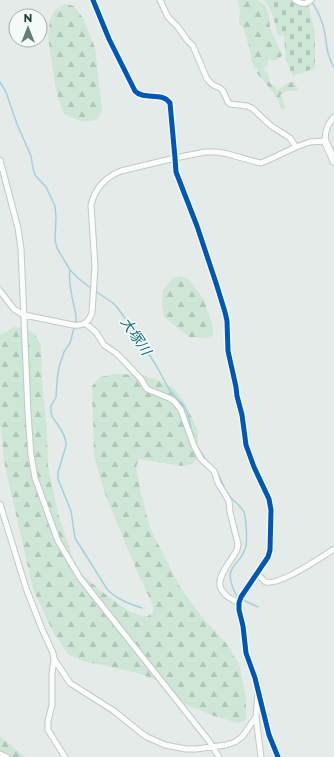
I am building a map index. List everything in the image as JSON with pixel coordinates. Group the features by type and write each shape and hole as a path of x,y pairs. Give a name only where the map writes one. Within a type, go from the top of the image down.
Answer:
{"street":[{"path":"93,0 109,39 135,91 140,95 162,97 168,101 171,113 176,172 197,226 227,321 228,351 242,415 246,445 254,467 269,499 271,510 270,550 268,557 241,597 239,610 243,626 246,653 258,688 269,735 278,757"},
{"path":"160,0 168,17 193,46 210,83 223,90 230,104 252,108 270,125 290,138 296,147"},
{"path":"295,0 302,4 306,4 311,0"},
{"path":"334,117 327,125 325,141 334,161"},
{"path":"0,291 14,309 24,315 74,325 85,323 90,319 92,313 94,290 95,266 91,205 96,192 106,179 121,171 204,152 217,152 261,162 310,142 325,141"},
{"path":"0,160 18,228 21,248 31,455 35,478 58,541 80,578 213,747 219,757"},
{"path":"85,323 96,332 104,346 124,360 141,379 148,390 169,398 181,410 194,446 201,459 214,472 229,501 238,548 220,577 219,585 220,589 224,593 232,600 239,603"},
{"path":"0,504 26,588 53,653 52,705 48,721 48,730 65,757"},
{"path":"257,573 262,580 266,582 275,582 310,564 334,549"},
{"path":"54,659 70,683 114,711 145,736 165,745 196,749 226,745 235,742 242,737 256,717"},
{"path":"258,688 256,717 261,757"},
{"path":"0,754 7,757"}],"green space":[{"path":"238,0 257,0 265,5 269,15 270,28 282,55 277,60 268,60 267,65 263,69 268,74 270,83 278,90 294,81 298,90 287,91 280,95 285,107 284,109 281,109 277,98 257,73 258,69 253,67 249,46 244,30 239,22 240,11"},
{"path":"263,0 307,0 315,34 315,68 293,76 286,60 284,36 278,35 269,6"},
{"path":"65,4 74,6 83,18 95,48 102,111 98,119 84,121 72,118 63,113 56,90 48,37 50,20 55,10"},
{"path":"181,276 189,279 204,300 213,328 212,336 204,338 189,337 164,317 162,305 163,290 173,278"},
{"path":"14,327 24,328 35,334 41,346 48,466 58,514 73,559 82,575 105,594 128,611 146,617 153,613 153,605 106,497 94,457 92,386 100,377 115,374 140,375 158,380 174,388 187,407 198,431 197,458 192,464 181,466 139,459 136,467 140,490 150,528 180,587 202,617 226,643 239,664 246,698 246,720 238,723 214,716 180,702 156,680 138,673 83,661 68,654 54,634 33,589 5,466 0,424 0,335"},
{"path":"0,736 25,757 0,757"}],"waterway":[{"path":"312,2 322,21 329,55 334,67"},
{"name":"大塚川","path":"0,82 6,92 17,124 31,156 35,175 46,187 55,206 55,240 57,248 70,270 92,289"},
{"path":"70,270 70,283 76,322"},
{"name":"大塚川","path":"95,291 117,307 141,341 169,389 183,404 188,414 193,437"},
{"path":"74,328 70,343 64,352 59,367 56,397 51,406 52,416 66,442 58,472 58,479 71,511 75,538 107,589 114,596 123,601 142,608"},
{"name":"大塚川","path":"195,443 206,460"},
{"name":"大塚川","path":"208,463 217,472 226,491 241,508 245,515 246,546 243,554 230,574 234,592 237,596"},
{"name":"大塚川","path":"243,600 258,607"}],"cycle path":[{"path":"93,0 109,39 135,91 143,95 162,97 167,99 170,103 176,172 197,226 225,312 227,321 228,351 242,415 246,445 254,467 269,499 271,510 270,550 268,557 241,597 239,610 243,626 246,653 255,678 269,735 278,757"}]}
